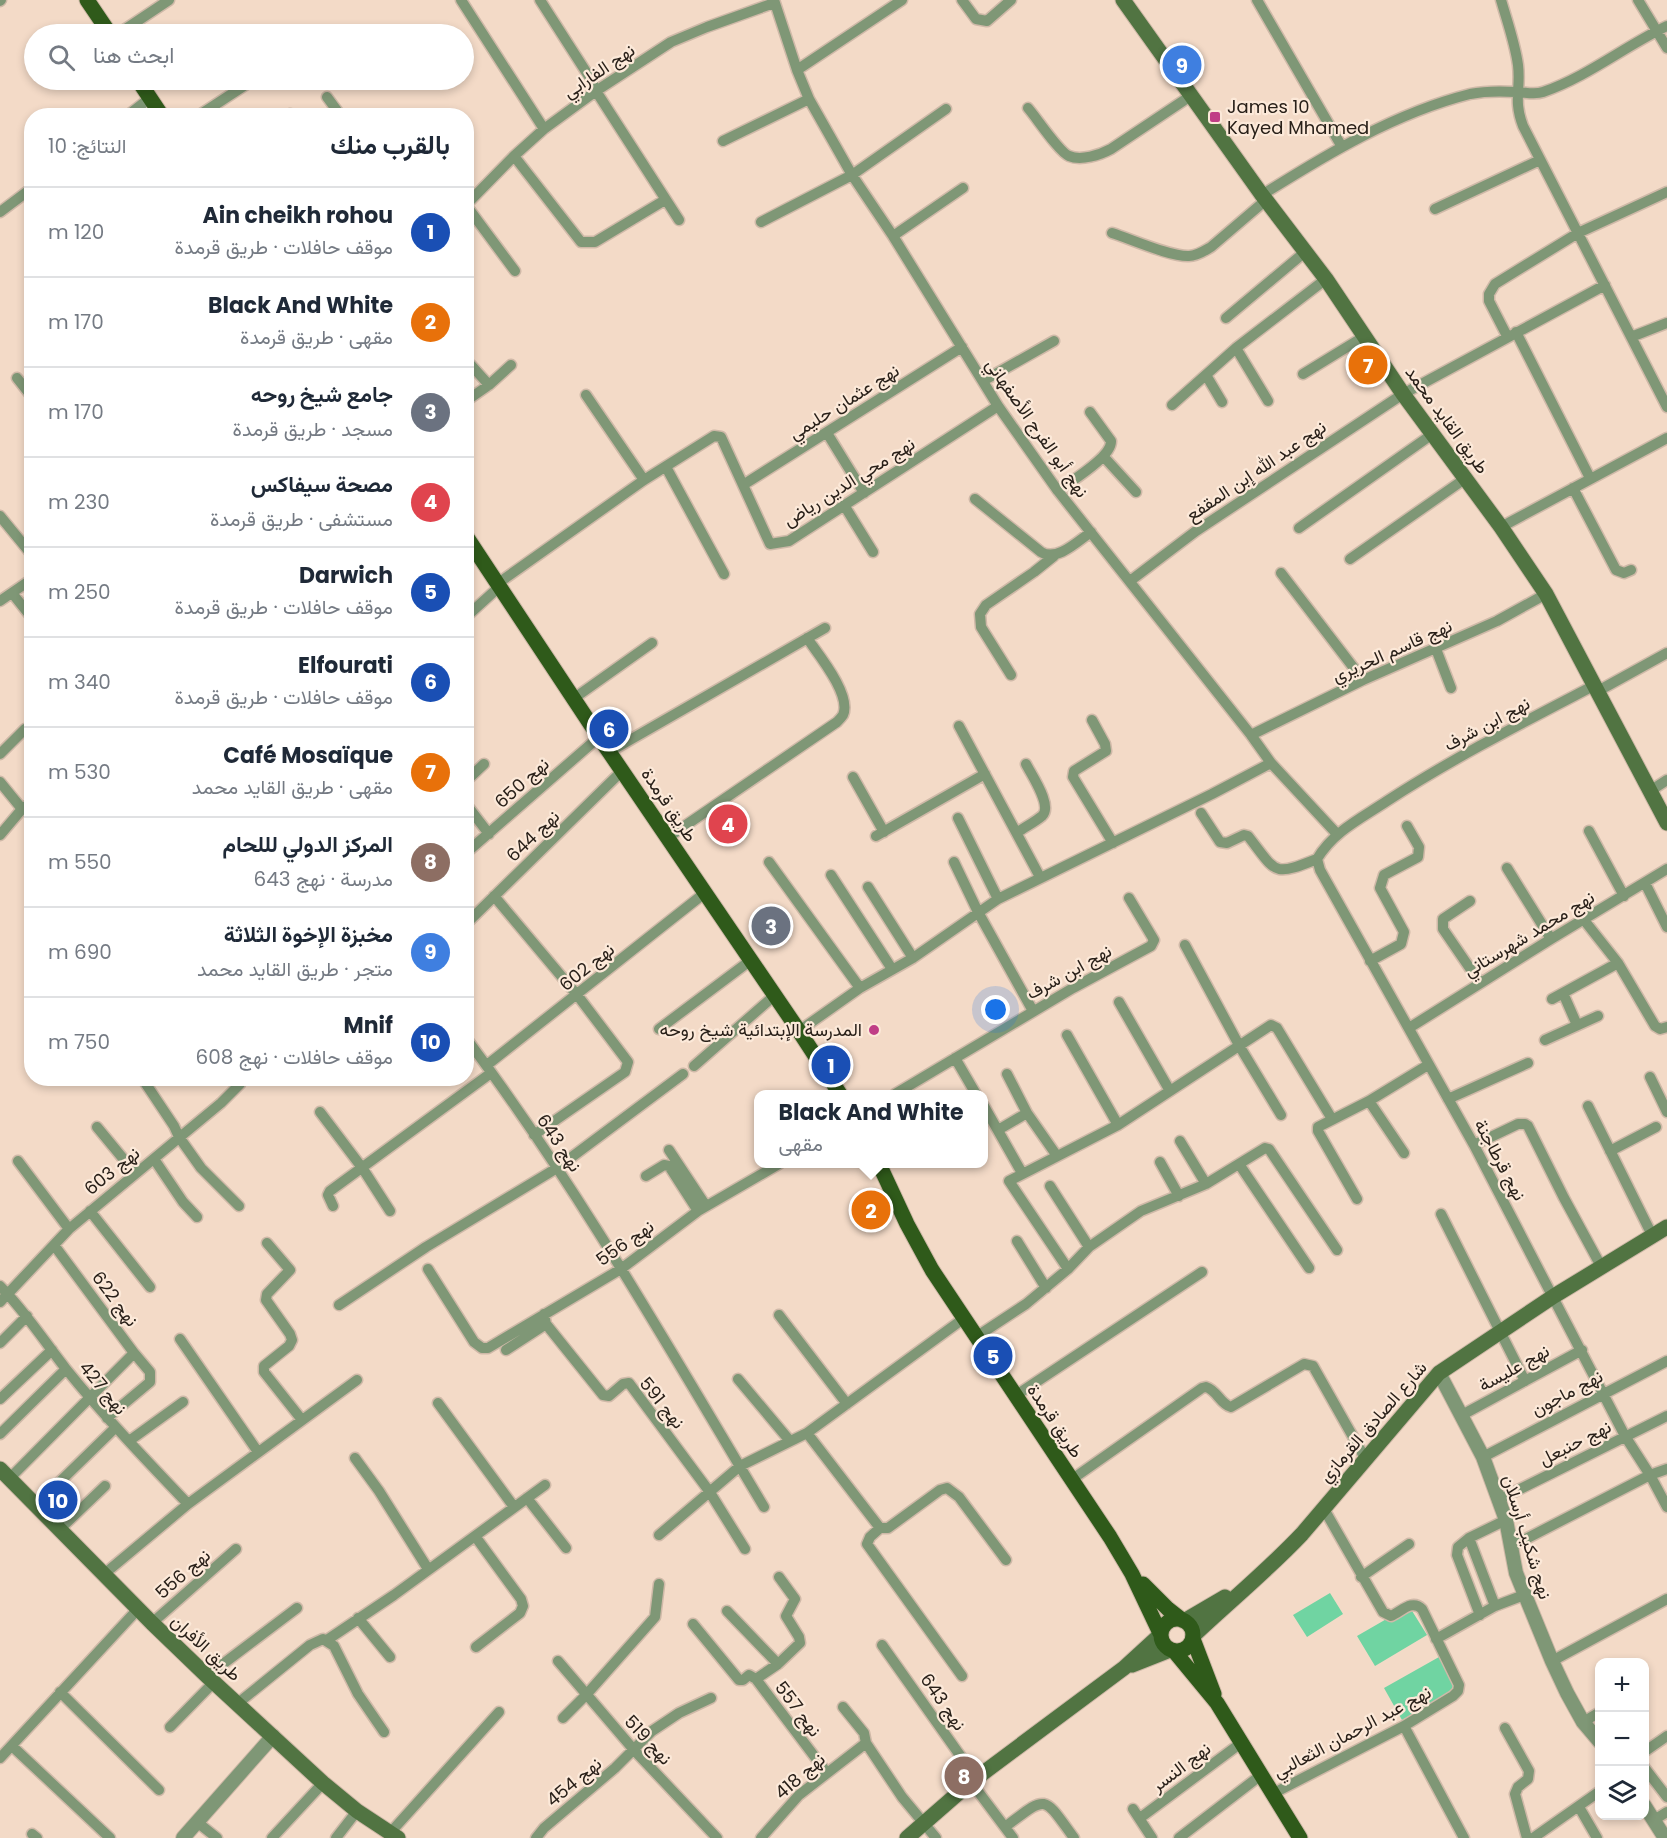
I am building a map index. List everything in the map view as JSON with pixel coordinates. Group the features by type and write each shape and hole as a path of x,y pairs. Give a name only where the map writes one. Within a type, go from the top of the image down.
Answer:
{"main road":[{"path":"87,0 103,24"},
{"name":"طريق القايد محمد","path":"1123,0 1264,197 1326,279 1403,394 1434,433 1546,594 1667,823"},
{"path":"145,90 157,108"},
{"name":"طريق قرمدة","path":"474,548 598,737 800,1031 837,1090"},
{"name":"طريق قرمدة","path":"881,1168 917,1242 963,1319 1132,1574 1160,1634"},
{"name":"شارع الصادق القرمازي","path":"1193,1637 1279,1558 1324,1509 1439,1373 1554,1296 1667,1227"},
{"name":"طريق الأفران","path":"3,1474 36,1504 103,1575 237,1704 357,1811 394,1836"},
{"name":"طريق قرمدة","path":"1132,1574 1168,1609 1183,1620"},
{"name":"شارع الصادق القرمازي","path":"1183,1620 1246,1586"},
{"path":"907,1838 974,1780 1124,1668 1160,1634 1168,1621 1183,1620 1192,1629 1217,1702 1300,1838"},
{"path":"1160,1634 1162,1643 1172,1651 1217,1702"},
{"path":"1124,1668 1172,1651 1179,1652 1188,1647 1193,1637"}],"street":[{"path":"133,24 169,0"},
{"path":"461,0 544,129"},
{"path":"540,0 679,220"},
{"path":"797,70 902,0"},
{"path":"962,0 976,19 987,21 1011,0"},
{"path":"1257,0 1342,147"},
{"path":"1501,0 1518,66 1518,112 1540,160 1667,407"},
{"path":"1638,0 1667,48"},
{"name":"نهج الفارابي","path":"474,197 544,129 596,91 671,42 774,2"},
{"name":"نهج أبو الفرج الأصفهاني","path":"774,2 809,99 852,175 893,236 998,406 1058,491 1271,763 1337,834"},
{"path":"1112,233 1174,254 1189,256 1202,252 1211,247 1264,197 1342,147 1392,122 1435,105 1472,94 1494,91 1538,93 1564,83 1667,26"},
{"path":"210,108 238,90"},
{"path":"1028,108 1065,153 1069,156 1086,157 1111,149 1192,95"},
{"path":"327,97 335,108"},
{"path":"137,108 150,98"},
{"path":"723,141 809,99"},
{"path":"761,222 852,175 946,109"},
{"path":"514,156 580,242 595,243 665,200"},
{"path":"1435,209 1540,160"},
{"path":"893,236 963,188"},
{"path":"1590,478 1512,334 1489,301 1491,289 1503,278 1578,232 1667,192"},
{"path":"0,212 24,194"},
{"path":"474,216 515,271"},
{"path":"1226,318 1305,252"},
{"path":"1172,405 1236,348 1326,279"},
{"name":"نهج عبد الله إبن المقفع","path":"1130,581 1196,531 1403,394 1605,285"},
{"path":"1631,337 1667,323"},
{"path":"1303,375 1365,336"},
{"path":"983,381 1054,340"},
{"name":"نهج عثمان حليمي","path":"742,485 962,347"},
{"path":"1236,348 1269,401"},
{"path":"474,395 512,365"},
{"path":"474,368 489,385"},
{"path":"1206,375 1222,402"},
{"path":"17,378 24,387"},
{"path":"586,395 644,480"},
{"name":"نهج محي الدين رياض","path":"742,485 770,544 789,541 998,406"},
{"path":"1058,491 1104,457 1111,446 1111,441 1090,412"},
{"path":"826,433 864,493"},
{"path":"1299,528 1434,433"},
{"path":"474,609 498,585 644,480 717,435 721,437 742,485"},
{"path":"1501,527 1667,438"},
{"path":"1104,457 1136,492"},
{"path":"666,467 724,574"},
{"path":"1350,559 1466,478"},
{"path":"1573,488 1616,570 1624,573 1631,570"},
{"path":"975,499 1041,552 1054,556"},
{"path":"844,505 873,552"},
{"path":"0,516 24,545"},
{"path":"1011,675 981,627 980,614 986,605 1091,532"},
{"path":"1281,573 1363,680"},
{"path":"0,601 24,585"},
{"path":"12,593 24,608"},
{"name":"نهج قاسم الحريري","path":"1251,735 1363,680 1497,621 1546,594"},
{"path":"609,752 825,628"},
{"path":"667,838 837,722 843,715 841,690 807,638"},
{"path":"573,699 652,643"},
{"path":"1436,649 1451,688"},
{"name":"نهج ابن شرف","path":"1337,834 1444,765 1667,653"},
{"path":"1092,720 1105,744 1106,751 1074,771 1073,777 1113,843"},
{"path":"959,726 1018,832 1040,877"},
{"path":"0,754 24,730"},
{"name":"نهج 650","path":"474,846 598,737"},
{"path":"800,1031 860,988 913,958 998,899 1271,763"},
{"path":"474,773 484,764"},
{"path":"1018,832 1041,817 1046,809 1045,801 1026,764"},
{"name":"نهج 644","path":"474,915 622,771"},
{"path":"853,777 880,834 986,774"},
{"path":"1650,790 1667,780"},
{"path":"0,782 22,809 0,835"},
{"path":"1201,813 1220,842 1227,843 1244,835 1248,836 1269,864 1280,870 1293,869 1317,859 1337,834"},
{"path":"474,814 489,834"},
{"path":"958,818 998,899"},
{"path":"1371,962 1401,944 1404,933 1380,888 1384,875 1418,857 1419,847 1407,826"},
{"path":"1589,831 1624,896"},
{"name":"نهج قرطاجنة","path":"1317,859 1320,870 1474,1145 1625,1436 1667,1507"},
{"path":"769,862 860,988"},
{"path":"954,862 978,912 1033,1011"},
{"path":"1507,868 1551,939"},
{"name":"نهج محمد شهرستاني","path":"1409,1028 1667,869"},
{"path":"831,875 892,969"},
{"path":"1645,884 1667,927"},
{"path":"868,887 913,958"},
{"name":"نهج 602","path":"474,1081 706,892"},
{"path":"495,896 578,996 628,1062 625,1072 534,1135"},
{"name":"نهج ابن شرف","path":"903,1090 1033,1011 1151,946 1154,940 1130,898"},
{"path":"1470,901 1443,919 1443,929 1480,983"},
{"path":"1584,920 1618,963 1655,1026 1660,1029 1667,1027"},
{"path":"1185,945 1240,1047 1281,1115"},
{"path":"659,1029 751,960"},
{"path":"1552,999 1618,963"},
{"path":"1563,993 1577,1025"},
{"path":"694,1066 775,995"},
{"path":"1119,1002 1170,1091"},
{"path":"1545,1040 1598,1016"},
{"path":"1068,1269 1009,1181 1118,1125 1271,1025 1275,1026 1332,1119"},
{"path":"1067,1035 1118,1125"},
{"name":"نهج 643","path":"474,1049 557,1168 621,1269 764,1507"},
{"path":"954,1058 973,1090"},
{"path":"1448,1099 1528,1063"},
{"path":"1357,1198 1318,1131 1319,1126 1369,1101 1428,1065"},
{"path":"339,1305 426,1247 557,1168 683,1074"},
{"path":"1006,1074 1027,1113 1057,1156"},
{"path":"1650,1077 1667,1112"},
{"path":"149,1086 179,1137 201,1168 239,1206"},
{"name":"نهج 603","path":"3,1294 69,1229 221,1103 238,1086"},
{"name":"نهج 602","path":"333,1206 328,1194 468,1086"},
{"path":"1369,1101 1404,1153"},
{"path":"1588,1106 1652,1235"},
{"path":"320,1112 363,1169 390,1211"},
{"path":"988,1113 1022,1173"},
{"path":"998,1130 1027,1113"},
{"path":"1474,1145 1518,1124 1528,1126 1602,1268"},
{"path":"97,1127 135,1173"},
{"path":"1610,1151 1656,1127"},
{"path":"1180,1141 1206,1184"},
{"path":"976,1337 1046,1288 1089,1247 1141,1211 1206,1184 1265,1148 1269,1149 1337,1250"},
{"path":"669,1150 702,1209"},
{"path":"154,1159 183,1202 197,1217"},
{"path":"18,1161 69,1229"},
{"path":"1160,1162 1179,1196"},
{"path":"1239,1164 1309,1268"},
{"path":"646,1176 664,1165 669,1166 702,1209"},
{"name":"نهج 556","path":"428,1269 474,1342 482,1348 488,1348 545,1319 621,1269 702,1209 772,1168"},
{"path":"1050,1186 1089,1247"},
{"path":"90,1211 150,1287"},
{"path":"1441,1214 1525,1381"},
{"path":"1017,1241 1046,1288"},
{"path":"267,1243 290,1270 267,1294 266,1300 292,1340 289,1346 264,1365 264,1372 302,1420"},
{"name":"نهج 622","path":"3,1474 134,1353 54,1245"},
{"path":"1015,1396 1202,1272"},
{"name":"نهج 427","path":"3,1294 27,1317 115,1428 188,1504"},
{"path":"779,1315 847,1404"},
{"path":"0,1343 27,1317"},
{"path":"506,1350 545,1319"},
{"name":"نهج 591","path":"545,1319 603,1395 609,1396 623,1384 629,1383 708,1491 745,1549"},
{"path":"659,1536 708,1491 740,1466 807,1433 963,1319"},
{"path":"180,1339 258,1452"},
{"path":"0,1399 52,1350"},
{"name":"نهج عليسة","path":"1462,1415 1582,1350"},
{"path":"107,1418 150,1382 150,1372 134,1353"},
{"name":"نهج ماجون","path":"1482,1457 1603,1392 1667,1361"},
{"path":"1071,1480 1202,1388 1212,1389 1226,1406 1231,1407 1304,1364 1313,1366 1365,1458"},
{"path":"0,1434 66,1369"},
{"name":"نهج شكيب أرسلان","path":"1439,1373 1482,1457 1506,1520 1516,1574 1552,1661 1583,1722 1595,1737"},
{"path":"738,1379 790,1441"},
{"path":"103,1575 188,1504 357,1380"},
{"path":"129,1442 183,1402"},
{"path":"438,1403 514,1508"},
{"name":"نهج حنبعل","path":"1498,1500 1667,1416"},
{"path":"36,1504 115,1428"},
{"path":"807,1433 880,1528"},
{"path":"355,1458 379,1491 428,1569"},
{"path":"1512,1546 1650,1475 1667,1469"},
{"path":"237,1704 310,1645 319,1640 327,1640 545,1485"},
{"path":"60,1529 105,1486"},
{"path":"962,1676 867,1544 870,1537 880,1528 888,1528 940,1490 947,1488 959,1497 1006,1560"},
{"path":"527,1498 566,1548"},
{"path":"1324,1509 1386,1615 1394,1615 1413,1604 1419,1606 1436,1639 1495,1606 1524,1595"},
{"path":"1480,1615 1457,1555 1458,1547 1469,1538 1506,1520"},
{"path":"475,1536 521,1599 523,1606 520,1613 476,1647"},
{"path":"1469,1538 1495,1606"},
{"path":"1362,1577 1409,1544"},
{"name":"نهج 556","path":"152,1623 236,1549"},
{"path":"756,1679 778,1664 800,1643 799,1637 786,1616 795,1599 779,1577"},
{"path":"563,1718 656,1617 659,1584"},
{"path":"1552,1661 1667,1599"},
{"path":"170,1727 210,1679 297,1608"},
{"path":"0,1758 138,1609"},
{"path":"727,1611 778,1664"},
{"path":"358,1618 390,1657"},
{"name":"نهج 557","path":"693,1624 739,1680 749,1676 756,1679 826,1773"},
{"name":"نهج عبد الرحمان الثعالبي","path":"1272,1794 1404,1726 1453,1696 1458,1691 1459,1685 1436,1639"},
{"path":"327,1640 334,1646 358,1694 384,1732"},
{"name":"نهج 643","path":"882,1645 1013,1838"},
{"name":"نهج 519","path":"558,1661 634,1750 717,1838"},
{"path":"60,1692 159,1790"},
{"name":"نهج 454","path":"537,1838 544,1828 634,1750 652,1731 679,1713 711,1698"},
{"path":"843,1707 864,1733 866,1743 902,1797 936,1838"},
{"path":"394,1836 499,1712"},
{"path":"1583,1722 1595,1714"},
{"path":"1404,1726 1464,1838"},
{"path":"1505,1728 1528,1771 1528,1779 1515,1794 1527,1838"},
{"path":"183,1838 273,1736"},
{"path":"1649,1749 1667,1736"},
{"name":"نهج 418","path":"761,1838 799,1795 866,1743"},
{"name":"نهج النسر","path":"1152,1838 1136,1814 1241,1743"},
{"path":"12,1746 110,1838"},
{"path":"1649,1774 1667,1797"},
{"path":"1179,1838 1261,1775"},
{"path":"272,1838 323,1782"},
{"path":"1533,1838 1595,1794"},
{"path":"1005,1827 1036,1804 1044,1803 1052,1808 1074,1838"},
{"path":"1579,1807 1597,1838"},
{"path":"336,1838 357,1811"},
{"path":"1649,1812 1665,1838"},
{"path":"1654,1820 1667,1812"},
{"path":"197,1822 217,1838"}],"green space":[{"path":"1330,1593 1343,1614 1307,1637 1293,1615"},
{"path":"1409,1606 1427,1635 1375,1666 1357,1636"},
{"path":"1439,1657 1457,1689 1402,1720 1384,1688"}],"place":[{"name":"مخبزة الإخوة الثلاثة","path":"1182,65"},
{"name":"James 10 Kayed Mhamed","path":"1215,117"},
{"name":"Café Mosaïque","path":"1368,365"},
{"name":"Elfourati","path":"609,729"},
{"name":"مصحة سيفاكس","path":"728,824"},
{"name":"جامع شيخ روحه","path":"771,926"},
{"name":"المدرسة الإبتدائية شيخ روحه","path":"874,1030"},
{"name":"Ain cheikh rohou","path":"831,1065"},
{"name":"Black And White","path":"871,1210"},
{"name":"Darwich","path":"993,1356"},
{"name":"Mnif","path":"58,1500"},
{"name":"المركز الدولي لللحام","path":"964,1776"}]}
